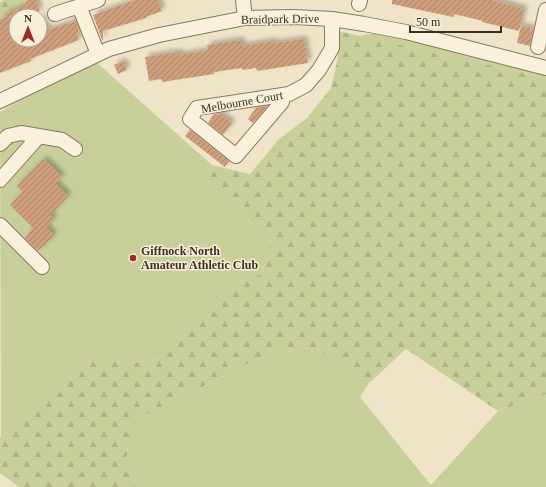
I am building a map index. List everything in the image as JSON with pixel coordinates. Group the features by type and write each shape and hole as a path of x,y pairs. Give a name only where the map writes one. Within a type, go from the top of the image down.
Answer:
{"street":[{"path":"55,14 98,0"},
{"path":"243,0 245,18"},
{"path":"79,6 98,54"},
{"path":"538,47 546,10"},
{"name":"Braidpark Drive","path":"0,101 109,49 159,35 245,18 294,17 332,19 406,32 546,68"},
{"name":"Melbourne Court","path":"283,95 282,102 236,156 190,119 197,108 289,94 306,85 319,70 332,48 332,19"},
{"path":"0,144 8,136 21,133 62,140 75,150"},
{"path":"0,180 39,136"},
{"path":"0,225 42,267"}],"green space":[{"path":"4,0 30,0 24,2 26,6 22,8 8,8 8,15 0,19 0,2"},
{"path":"338,31 546,78 546,394 498,411 406,349 369,383 315,347 266,355 133,421 126,460 135,487 19,487 0,473 0,438 91,354 124,364 158,359 216,296 261,274 272,243 203,178 212,165 250,174 278,140 308,117 331,88 338,57"},
{"path":"378,33 546,74 546,78 358,36"},
{"name":"Giffnock North Amateur Athletic Club","path":"96,62 212,165 203,178 272,243 261,274 216,296 158,359 124,364 91,354 1,438 0,112 28,96"},
{"path":"315,347 369,383 360,397 431,485 498,411 546,394 546,487 135,487 126,460 132,421 266,355"}],"building":[{"path":"36,0 39,8 21,8 26,6 24,2"},
{"path":"135,0 158,0 162,11 146,18 103,31 102,40 93,15"},
{"path":"392,0 491,0 524,9 519,31 454,14 453,17 392,4"},
{"path":"8,16 8,48 48,48 48,30 76,21 79,31 76,32 79,40 30,59 31,61 0,73 0,19"},
{"path":"521,26 533,29 530,46 517,43"},
{"path":"304,39 308,63 257,71 256,68 243,70 242,68 162,82 161,79 149,81 145,57 179,52 180,55 208,50 207,45 241,40 242,46 273,41 274,43"},
{"path":"123,61 127,70 118,74 114,65"},
{"path":"267,107 253,123 248,119 256,108"},
{"path":"219,113 232,123 223,135 208,123 214,114 218,115"},
{"path":"190,130 229,161 225,167 185,136"},
{"path":"44,159 62,177 55,183 68,196 50,215 54,219 46,227 54,235 38,251 25,238 33,228 10,205 23,192 17,186"}],"place":[{"name":"Giffnock North Amateur Athletic Club","path":"133,258"}]}
